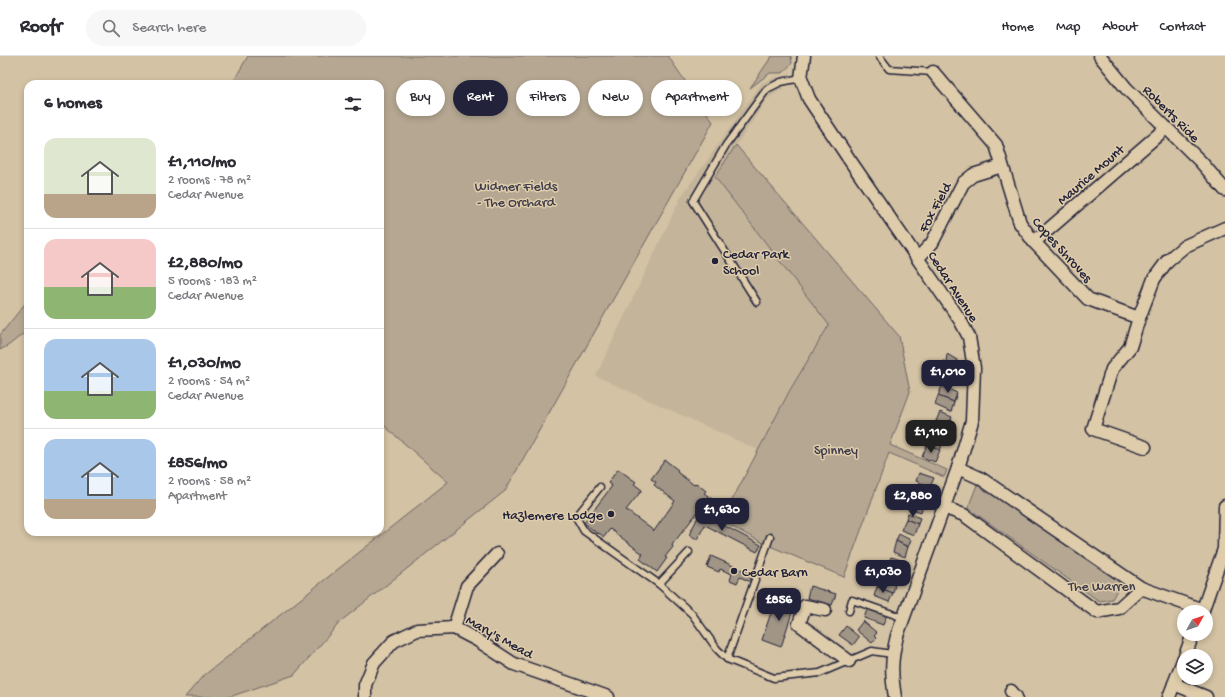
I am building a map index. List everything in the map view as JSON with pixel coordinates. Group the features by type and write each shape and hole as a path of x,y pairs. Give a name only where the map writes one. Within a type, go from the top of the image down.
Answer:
{"street":[{"name":"Cedar Avenue","path":"804,56 801,78 809,99 960,320 970,337 974,368 972,421 958,468 892,654 891,673 895,697"},
{"name":"Roberts Ride","path":"1100,56 1126,88 1201,162 1225,190"},
{"name":"Copes Shroves","path":"933,72 996,145 1020,224 1034,242 1088,299 1139,318"},
{"name":"Maurice Mount","path":"1034,242 1166,128"},
{"name":"Fox Field","path":"918,258 932,243 963,183 973,175 1002,166"},
{"path":"1145,447 1088,428 1112,369 1130,347 1154,279 1168,260 1186,246 1225,228"},
{"path":"958,468 980,478 1141,588 1186,605"},
{"path":"1204,605 1224,549 1225,506"},
{"path":"944,507 964,515 1097,612 1119,608 1141,588"},
{"path":"454,628 467,586 497,554"},
{"path":"825,610 805,606 799,624 849,660"},
{"name":"Mary's Mead","path":"365,697 365,685 374,663 394,641 417,630 454,628 477,640 514,664 608,697"},
{"path":"1169,697 1177,676"},
{"path":"1174,684 1206,697"}],"lane":[{"path":"879,56 889,69 933,72"},
{"path":"757,302 693,201 726,146 768,89 781,82 801,78"},
{"path":"600,487 576,517 584,531 658,584 692,614 717,649 727,658 774,678 820,673 872,651 892,654"},
{"path":"727,658 770,537"},
{"path":"658,584 689,552"},
{"path":"849,612 852,600 904,618"}],"shaded area":[{"name":"Cedar Park School","path":"778,76 784,88 767,99 715,177 829,325 790,390 758,450 596,376 681,197 739,116 742,116 742,111 762,83"}],"green space":[{"name":"Widmer Fields - The Orchard","path":"248,56 668,56 684,80 651,80 651,116 709,116 713,122 505,491 341,621 294,675 229,697 185,697 202,677 380,536 384,536 384,533 448,482 384,426 384,80 234,80"},
{"path":"772,56 791,56 792,63 783,73 770,73 750,88"},
{"name":"Spinney","path":"736,145 899,336 910,392 890,445 947,470 944,477 889,453 844,577 765,544 721,521 790,390 829,325 715,177"},
{"path":"24,305 24,333 0,350 0,335"},
{"name":"The Warren","path":"978,482 1122,581 1112,599 1099,601 968,508"}],"building":[{"path":"947,354 957,360 953,376 940,369 943,361 946,362"},
{"path":"940,369 953,376 949,385 936,378"},
{"path":"942,386 957,393 954,402 938,396"},
{"path":"938,396 954,402 951,412 935,405"},
{"path":"940,412 952,417 948,426 936,421"},
{"path":"936,421 948,426 944,436 932,431"},
{"path":"931,435 944,440 940,450 927,445"},
{"path":"927,445 940,450 935,462 922,457"},
{"name":"Hazlemere Lodge","path":"665,460 678,470 677,472 694,485 696,483 706,491 704,493 719,504 710,517 700,509 672,545 673,547 665,557 667,558 657,572 640,559 643,554 610,529 604,537 584,523 612,486 608,483 618,469 636,482 634,484 642,490 626,510 654,531 675,501 654,485 656,482 651,479"},
{"path":"919,473 934,478 930,487 916,481"},
{"path":"915,491 926,495 924,501 912,498"},
{"path":"912,498 924,501 921,512 909,508"},
{"path":"700,513 761,545 757,552 705,525 697,539 689,535"},
{"path":"908,513 920,518 918,524 906,519"},
{"path":"906,519 918,524 914,535 901,530"},
{"path":"899,534 911,540 908,547 896,541"},
{"path":"896,541 908,547 905,557 893,552"},
{"name":"Cedar Barn","path":"711,556 756,576 753,583 740,577 737,583 730,580 732,574 720,569 719,572 707,567"},
{"path":"891,557 904,561 901,568 888,564"},
{"path":"888,564 901,568 897,579 884,574"},
{"path":"880,579 895,584 893,593 877,587"},
{"path":"810,586 836,594 832,605 807,598"},
{"path":"877,587 893,593 889,602 874,596"},
{"path":"776,597 795,603 781,647 762,640"},
{"path":"868,607 887,614 883,625 864,618"},
{"path":"863,621 877,633 874,636 876,638 872,643 856,630"},
{"path":"846,626 859,637 853,645 839,635"}],"place":[{"name":"Cedar Park School","path":"715,261"},
{"name":"Hazlemere Lodge","path":"611,514"},
{"name":"Cedar Barn","path":"734,571"}]}
